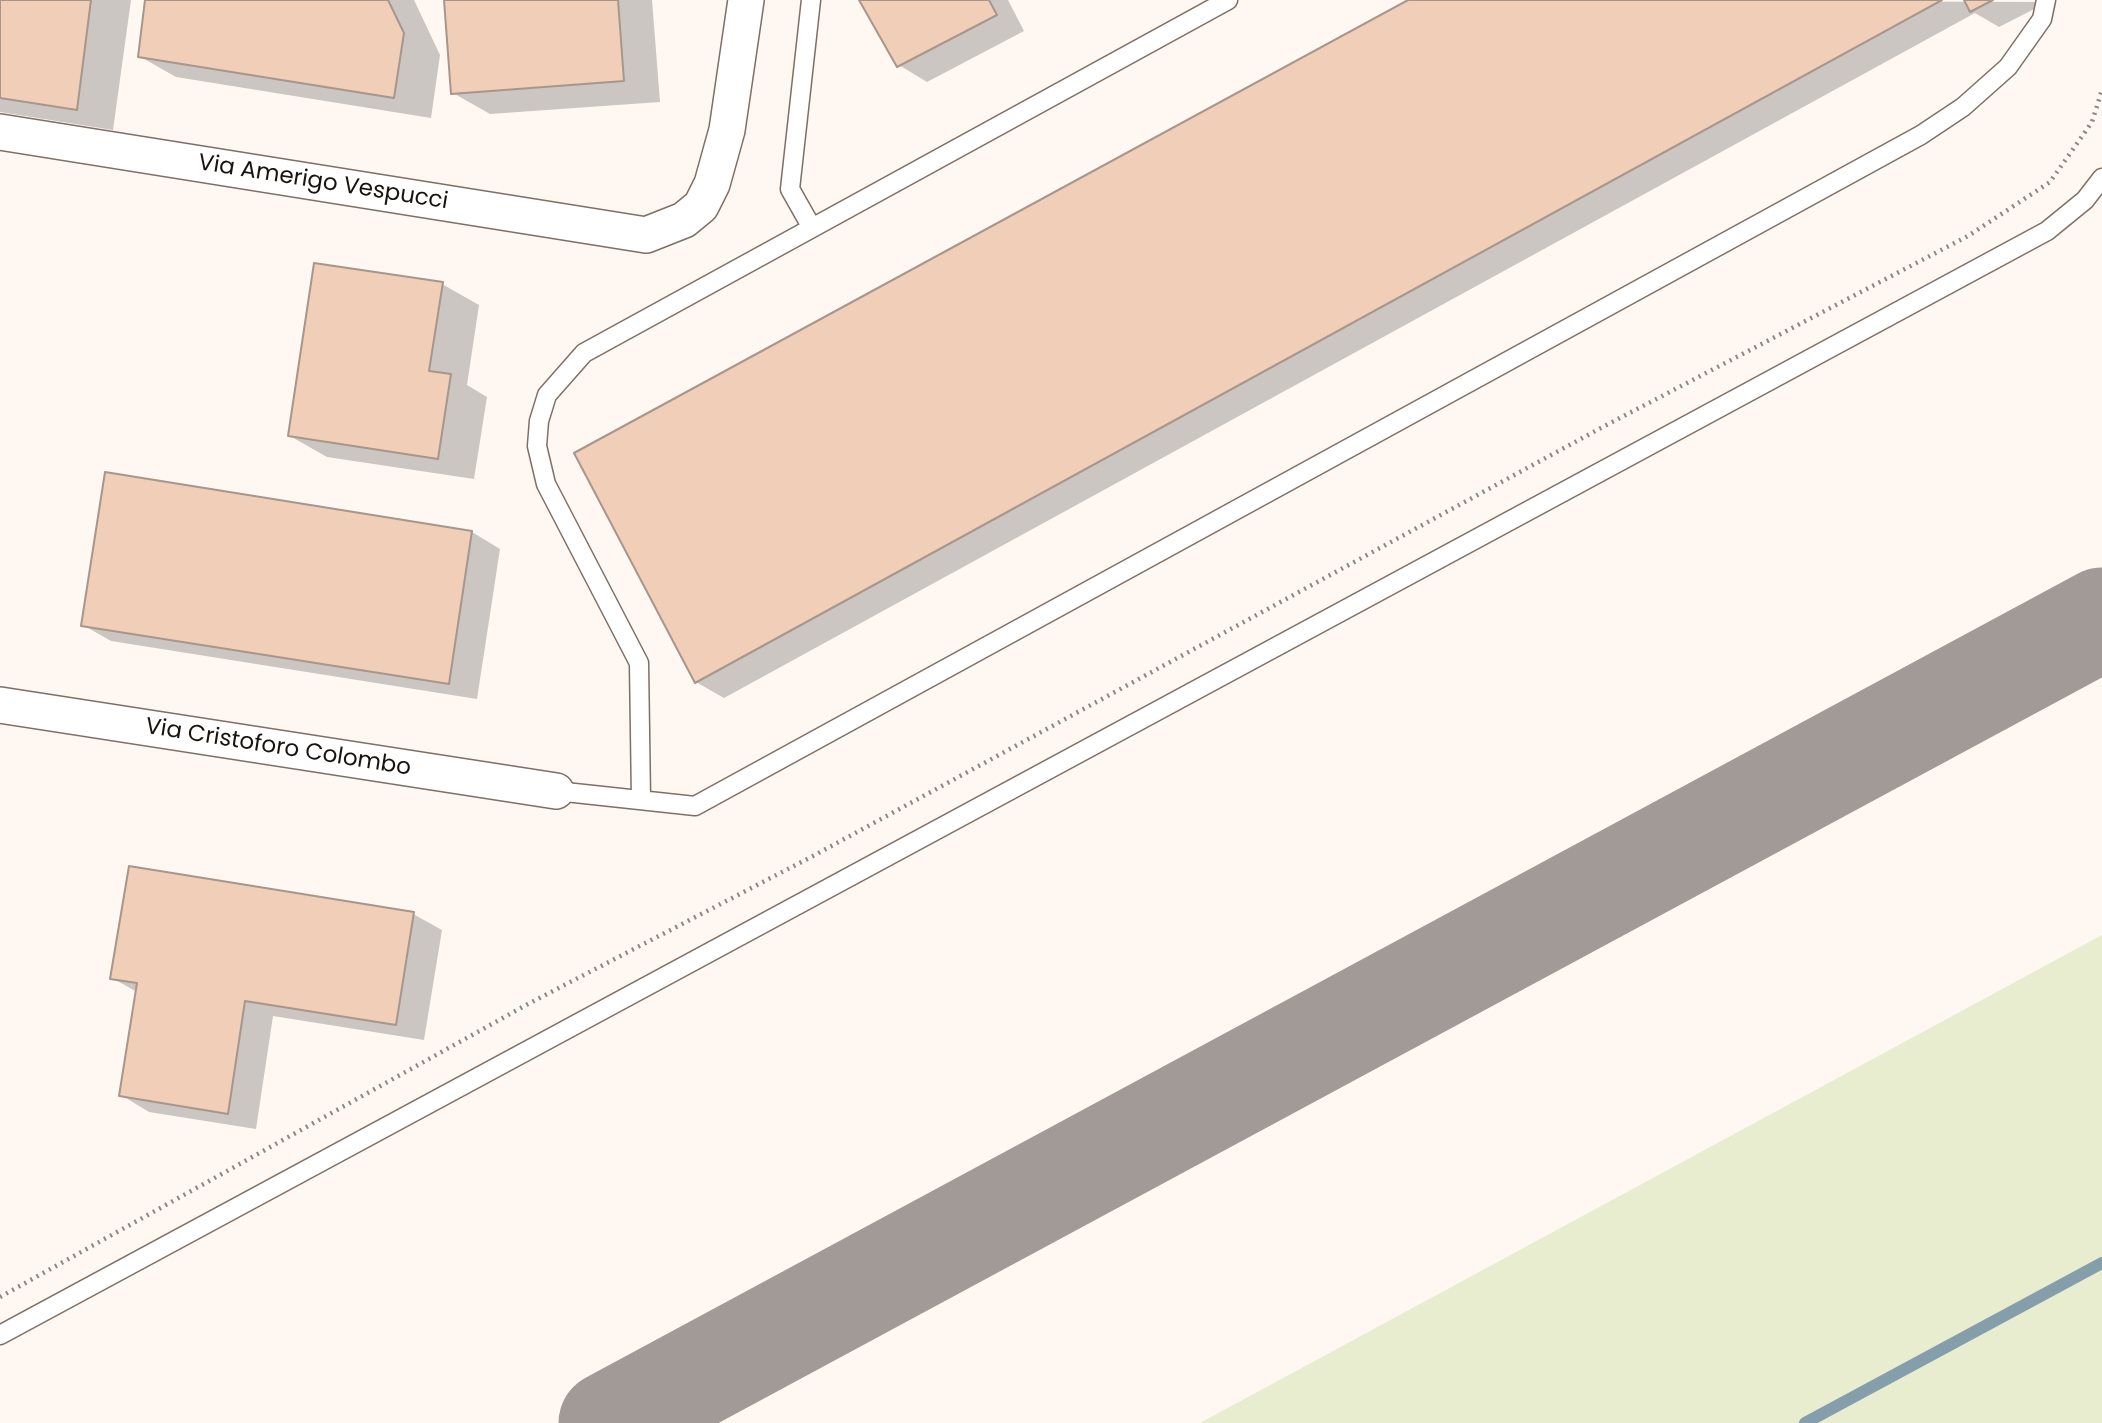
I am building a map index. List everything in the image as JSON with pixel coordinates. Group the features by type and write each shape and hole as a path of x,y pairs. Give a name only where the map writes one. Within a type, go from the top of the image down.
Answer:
{"street":[{"name":"Via Amerigo Vespucci","path":"0,132 646,235 684,220 701,206 712,184 727,131 746,0"},
{"name":"Via Cristoforo Colombo","path":"0,705 556,791"}],"lane":[{"path":"811,0 790,189 812,228"},
{"path":"641,800 639,663 546,484 537,446 547,395 558,380 584,353 1228,0"},
{"path":"556,791 695,806 1921,135 1963,107 2008,67 2042,19 2046,0"},
{"path":"0,1335 2047,231 2085,200 2102,178"}],"path":[{"path":"0,1297 528,1004 813,856 1599,429 1968,236 2050,182 2092,122 2102,90"}],"green space":[{"path":"2102,935 2102,1423 1200,1423"}],"building":[{"path":"0,0 91,0 77,110 0,98"},
{"path":"145,0 388,0 404,33 394,98 138,57"},
{"path":"444,0 618,0 624,81 451,94"},
{"path":"859,0 989,0 997,15 897,67"},
{"path":"1408,0 1942,0 695,683 574,453"},
{"path":"1964,0 1993,0 1970,12"},
{"path":"314,263 443,282 429,371 451,374 438,459 288,436"},
{"path":"105,472 472,531 449,684 81,626"},
{"path":"129,866 414,912 396,1025 245,1001 228,1114 119,1096 137,983 110,979"}],"waterway":[{"path":"1805,1423 2102,1263"}],"taxiway":[{"path":"610,1423 2102,619"}]}
